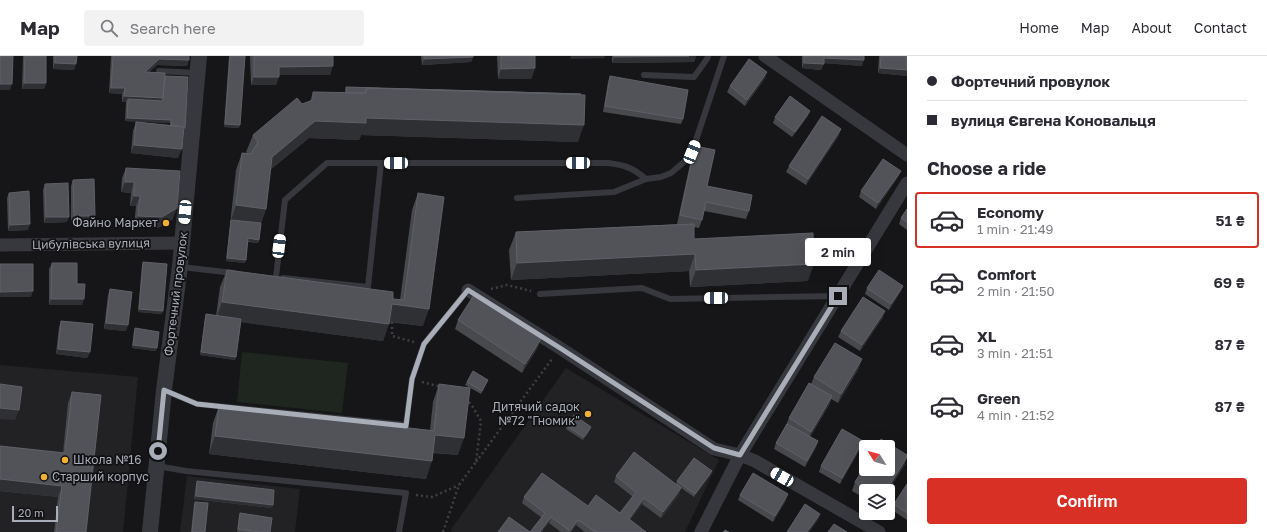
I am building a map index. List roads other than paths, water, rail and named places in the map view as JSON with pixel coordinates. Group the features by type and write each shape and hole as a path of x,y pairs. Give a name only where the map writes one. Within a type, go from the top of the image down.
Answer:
{"street":[{"name":"Фортечний провулок","path":"150,532 164,390 180,266 199,56"},
{"path":"765,56 907,155"},
{"path":"702,532 740,455 907,183"},
{"name":"Цибулівська вулиця","path":"0,245 182,243"},
{"path":"472,292 714,448 755,461 879,532"}],"lane":[{"path":"644,75 694,77 708,56"},
{"path":"517,198 614,192 646,179 662,177 671,173 684,162 692,152 724,56"},
{"path":"159,71 198,73"},
{"path":"276,277 285,200 327,162 608,163 622,165 635,170 646,179"},
{"path":"268,276 368,287 381,163"},
{"path":"180,266 237,273"},
{"path":"540,294 642,288 670,300 838,296"},
{"path":"164,390 197,404 406,426 412,379 424,344 472,292"},
{"path":"157,466 186,471 406,493 399,532"}],"place":[{"name":"Файно Маркет","path":"166,223"},
{"name":"Дитячий садок №72 \"Гномик\"","path":"588,414"},
{"name":"Школа №16","path":"65,460"},
{"name":"Старший корпус","path":"44,477"}]}
